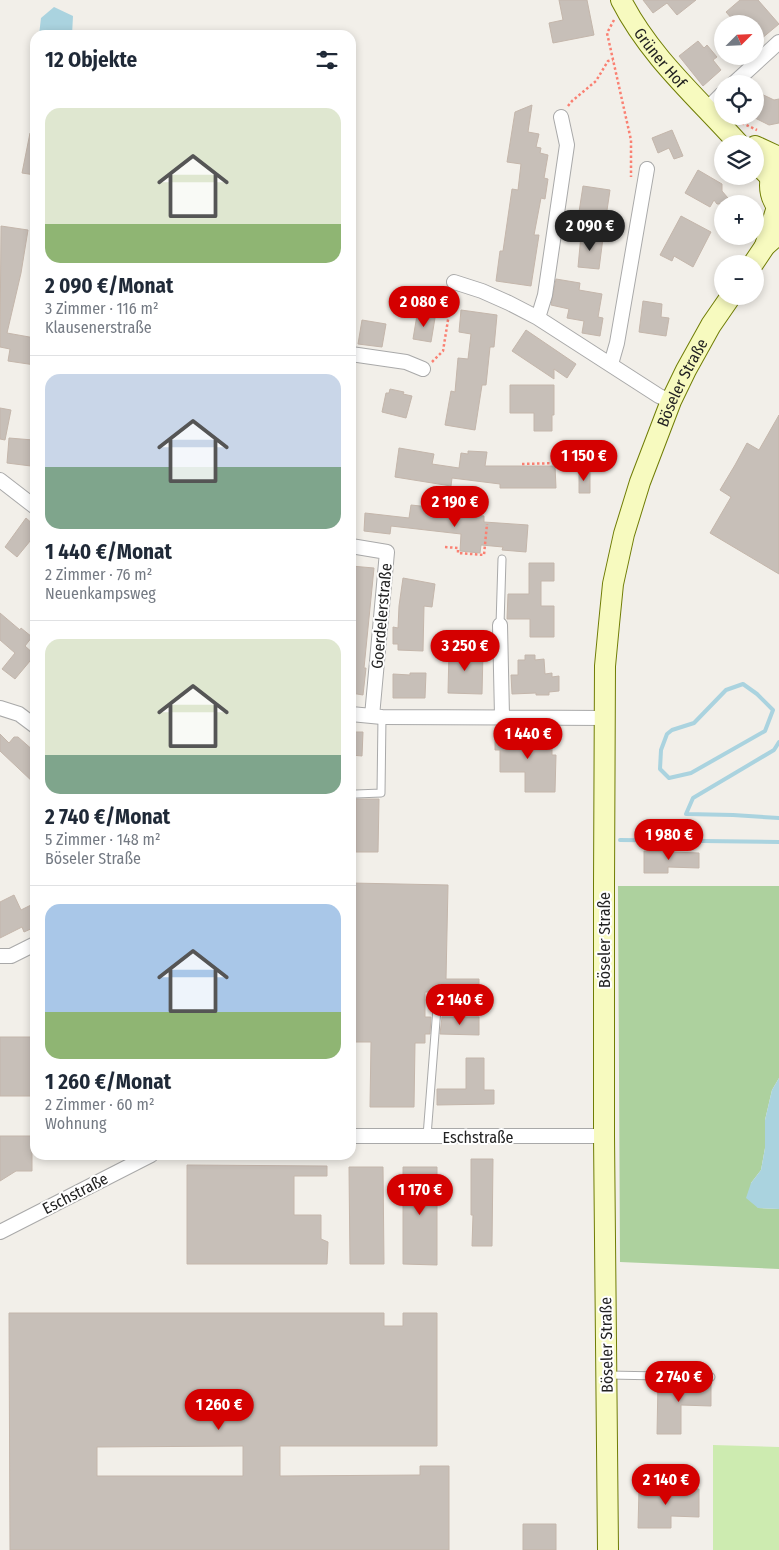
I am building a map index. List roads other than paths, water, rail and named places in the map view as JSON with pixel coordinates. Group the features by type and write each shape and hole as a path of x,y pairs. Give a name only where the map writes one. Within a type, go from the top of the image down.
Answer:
{"main road":[{"name":"Grüner Hof","path":"621,0 627,13 653,52 706,110 737,133"},
{"name":"Grüner Hof","path":"764,146 779,157"},
{"path":"760,255 772,240 778,208 771,193 775,170"},
{"name":"Böseler Straße","path":"608,1550 604,1136 606,666 613,584 624,534 638,487 671,401 711,325 725,305"}],"street":[{"path":"743,75 779,42"},
{"path":"706,110 714,102"},
{"path":"538,318 544,294 567,145 561,118"},
{"path":"611,364 617,343 646,169"},
{"path":"454,282 503,300 538,318 671,401"},
{"path":"356,355 406,362 423,369"},
{"path":"0,480 30,504"},
{"name":"Goerdelerstraße","path":"356,547 387,552 377,717"},
{"path":"500,625 502,716"},
{"path":"0,708 19,714 30,722"},
{"path":"356,715 377,717 502,716 606,718"},
{"path":"0,956 11,956 30,946"},
{"name":"Eschstraße","path":"356,1136 604,1136"},
{"name":"Eschstraße","path":"0,1232 141,1160"}],"lane":[{"path":"500,625 502,559"},
{"path":"356,794 381,793 377,717"},
{"path":"427,1137 436,1008"},
{"path":"606,1375 711,1377"}],"water":[{"path":"54,7 73,16 72,30 40,30 41,18"},
{"path":"779,1078 779,1209 758,1208 746,1198 751,1183 761,1170 765,1148 765,1120 772,1090"}],"waterway":[{"path":"743,684 757,694 773,710 765,731 691,773 669,778 660,769 661,750 667,734 672,730 694,723 726,690 743,684"},
{"path":"779,742 774,750 693,798 686,814 779,818"},
{"path":"620,840 779,842"}]}
